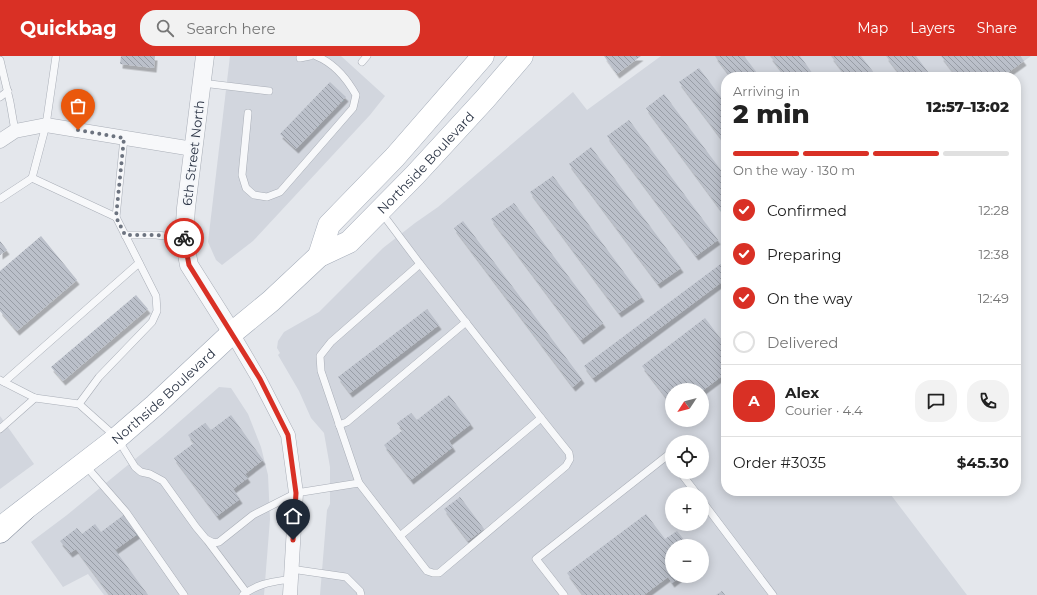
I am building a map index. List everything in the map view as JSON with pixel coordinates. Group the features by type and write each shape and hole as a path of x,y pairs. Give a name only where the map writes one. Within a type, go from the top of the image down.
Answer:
{"main road":[{"name":"Northside Boulevard","path":"319,256 329,225 395,157 483,56"},
{"name":"Northside Boulevard","path":"0,528 117,438 155,405 232,333 271,301 319,256 349,242 415,176 522,56"},
{"path":"0,513 24,510"},
{"path":"0,532 24,510"}],"street":[{"name":"6th Street North","path":"205,56 186,208 184,238 189,265 232,333"},
{"path":"0,141 15,130 46,125 193,149"},
{"path":"232,333 260,379 288,435 296,493 290,595"}],"lane":[{"path":"0,200 32,178 46,125 56,56"},
{"path":"300,58 310,56"},
{"path":"248,113 242,175 246,188 254,195 267,197 280,192 353,108 356,95 349,82 326,60 316,56"},
{"path":"0,60 8,91 15,130"},
{"path":"201,83 269,91"},
{"path":"0,97 8,91"},
{"path":"79,404 99,377 152,322 157,311 156,296 116,217 124,138"},
{"path":"32,178 116,217"},
{"path":"380,211 540,418 569,453 570,459 566,466 439,573 427,571 359,482 321,371 320,356 331,342 420,264"},
{"path":"125,235 156,235 184,238"},
{"path":"139,263 2,381 35,398 79,404 117,438 135,467 141,472 150,474 163,481 244,594 263,584 291,574 346,577 360,591 361,595"},
{"path":"339,425 347,422 466,322"},
{"path":"0,429 35,398"},
{"path":"400,536 540,418"},
{"path":"564,595 536,559 665,458"},
{"path":"84,464 126,512 184,595"},
{"path":"685,479 692,487"},
{"path":"206,539 214,543 219,542 253,515 296,493 359,482"},
{"path":"709,510 772,595"}],"shaded area":[{"path":"230,56 341,56 385,96 370,115 253,241 222,265 216,260 208,242"},
{"path":"661,56 1031,56 1009,72 721,72 721,496 892,496 967,595 320,595 327,510 330,504 330,467 324,433 311,418 299,391 278,355 280,353 277,348 278,341 284,332 319,312 383,248 438,207 573,92 587,110"},
{"path":"219,387 231,388 248,414 261,447 268,475 270,519 264,595 104,595 88,574 63,587 31,542 67,515 162,437"},
{"path":"0,416 34,464 0,489"}],"building":[{"path":"121,56 155,56 154,68 120,64"},
{"path":"604,56 641,56 617,74"},
{"path":"715,56 744,56 756,72 727,72"},
{"path":"770,56 800,56 811,72 782,72"},
{"path":"831,56 861,56 873,72 843,72"},
{"path":"886,56 916,56 928,72 898,72"},
{"path":"941,56 1020,56 1024,61 1009,72 953,72"},
{"path":"699,68 721,97 721,138 679,82"},
{"path":"330,82 346,97 296,149 280,134"},
{"path":"664,94 721,170 721,210 646,108"},
{"path":"629,120 718,240 696,256 607,136"},
{"path":"591,147 681,268 658,284 569,164"},
{"path":"553,176 642,297 619,313 530,192"},
{"path":"514,203 603,323 581,340 491,219"},
{"path":"463,221 582,379 573,387 454,228"},
{"path":"41,236 77,280 17,331 0,311 0,271"},
{"path":"0,241 7,250 0,255"},
{"path":"721,264 721,283 593,378 584,366"},
{"path":"136,295 148,309 63,381 51,367"},
{"path":"427,309 439,325 350,393 338,377"},
{"path":"705,318 721,339 721,377 709,386 709,383 665,383 665,396 642,366"},
{"path":"449,395 471,424 449,441 453,447 411,480 384,445 403,430 397,423 411,413 417,420"},
{"path":"231,415 263,460 245,474 248,478 233,489 240,499 217,516 174,458 194,443 188,435 205,423 211,430"},
{"path":"460,497 484,529 468,541 444,509"},
{"path":"125,514 139,533 115,550 148,595 110,595 76,549 70,553 60,541 77,528 82,534 95,524 101,532"},
{"path":"646,514 665,539 665,579 644,595 583,595 567,573"},
{"path":"677,531 683,539 665,539"},
{"path":"722,591 725,595 716,595"}],"way so far":[{"path":"78,130 124,138 116,217 125,235 156,235 184,238"}],"route":[{"path":"184,238 189,265 260,379 288,435 296,493 293,540"}]}
